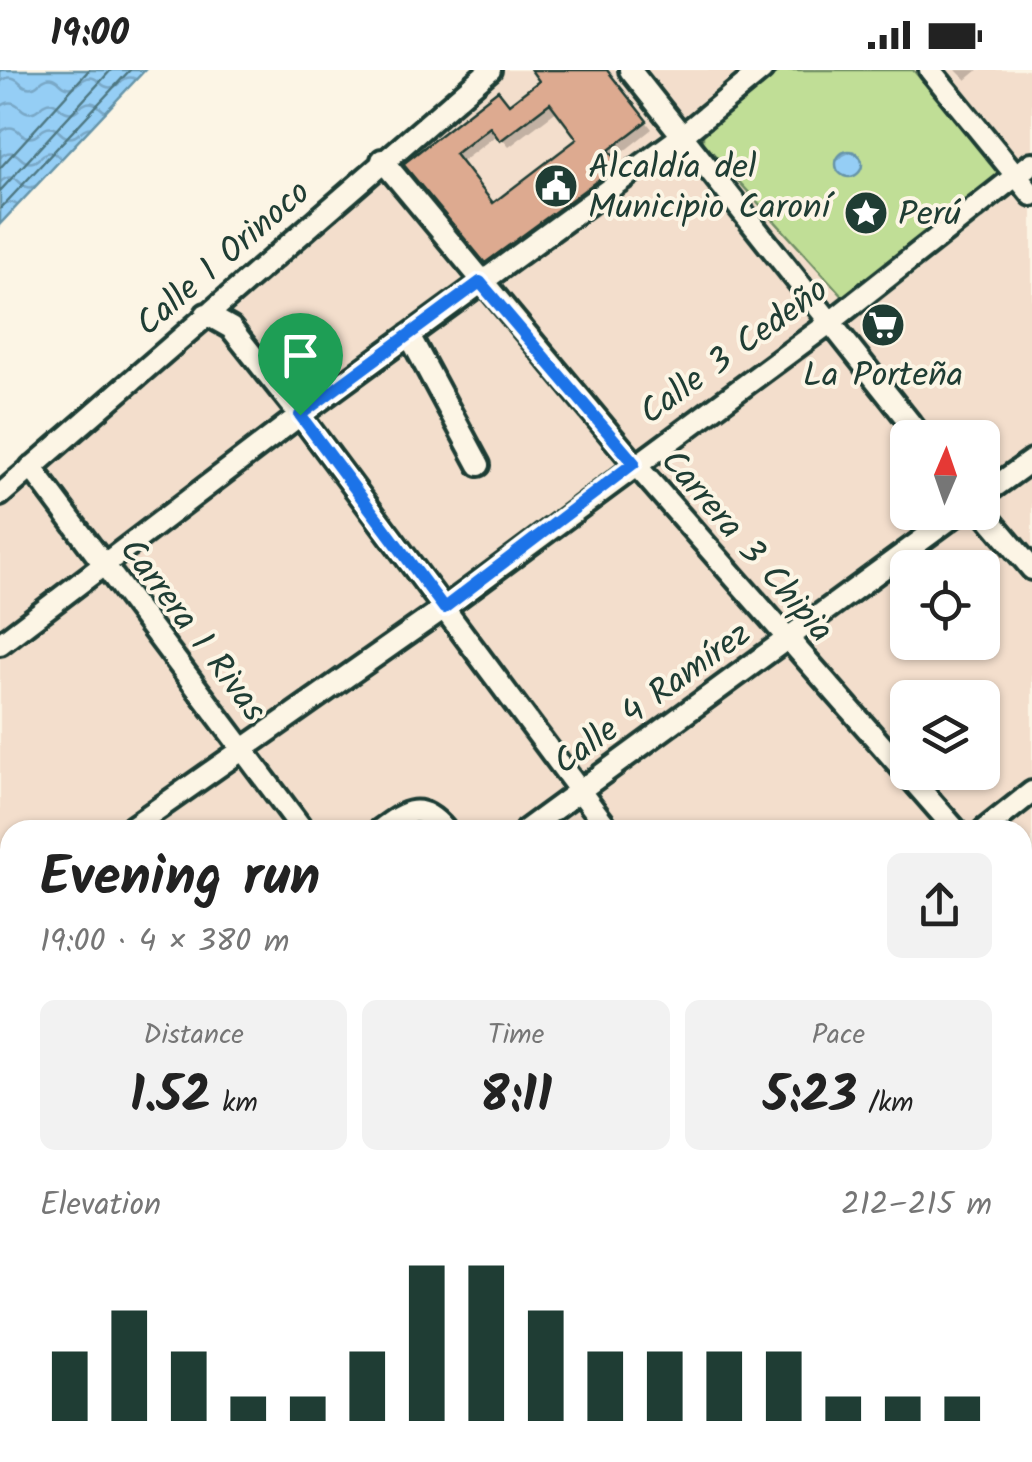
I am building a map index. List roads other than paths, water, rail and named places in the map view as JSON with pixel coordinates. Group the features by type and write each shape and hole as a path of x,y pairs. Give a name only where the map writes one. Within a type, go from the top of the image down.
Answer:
{"street":[{"name":"Calle 1 Orinoco","path":"0,496 490,70"},
{"path":"630,70 907,420"},
{"path":"0,644 300,415 683,135 762,70"},
{"path":"930,70 1024,168 1032,195"},
{"name":"Carrera 3 Chipia","path":"382,160 634,463 947,820"},
{"name":"Calle 3 Cedeño","path":"142,820 444,608 634,463 828,324 1024,168"},
{"path":"206,314 231,328 300,415 602,820"},
{"path":"409,335 479,465"},
{"path":"1000,483 1032,460"},
{"name":"Carrera 1 Rivas","path":"31,468 295,820"},
{"name":"Calle 4 Ramírez","path":"539,820 935,530"},
{"path":"999,530 1032,569"},
{"path":"997,820 1032,792"},
{"path":"393,820 408,809 422,810 434,820"}],"water":[{"path":"0,70 145,70 0,224"},
{"path":"849,151 858,155 862,164 858,173 849,177 840,173 836,164 840,155"}],"place":[{"name":"Alcaldía del Municipio Caroní","path":"556,186"},
{"name":"Perú","path":"866,213"},
{"name":"La Porteña","path":"883,325"}]}
